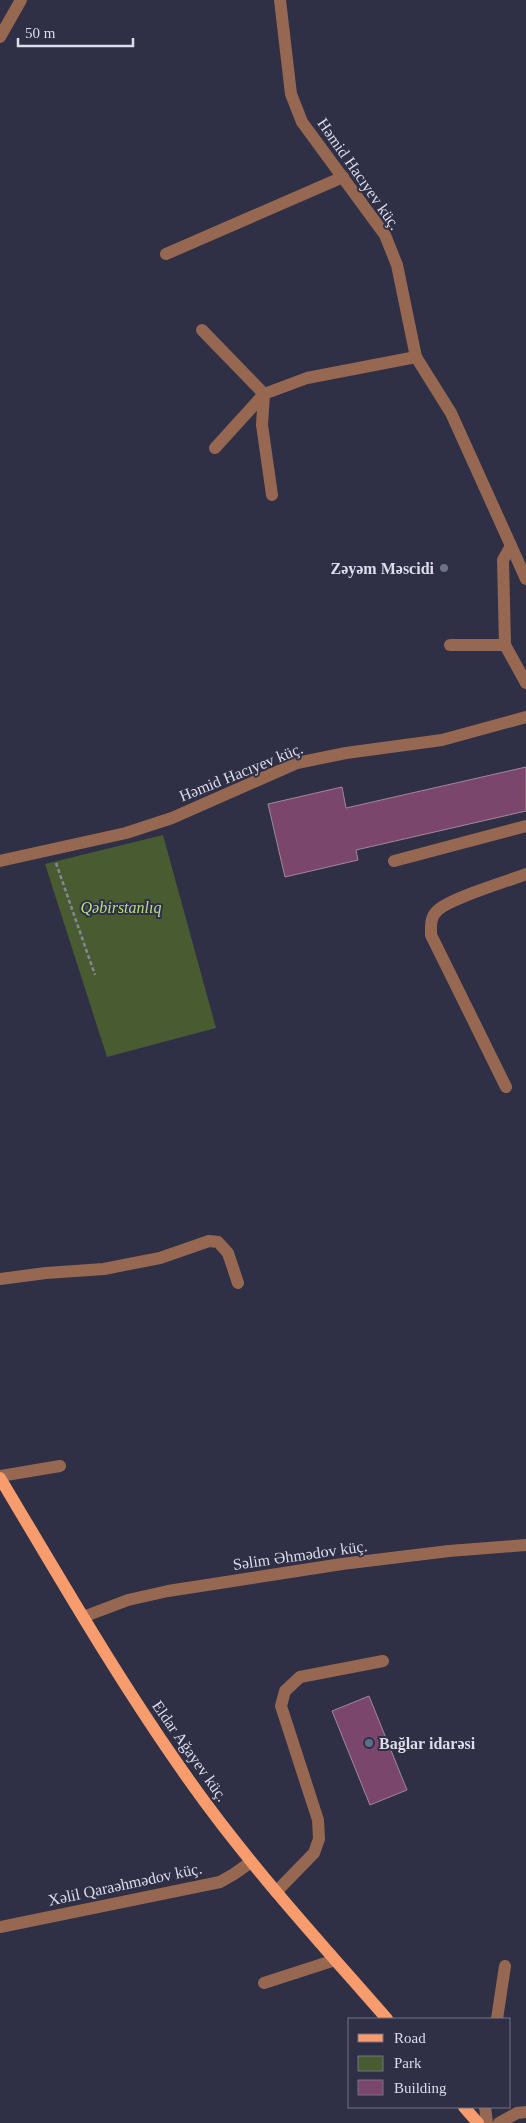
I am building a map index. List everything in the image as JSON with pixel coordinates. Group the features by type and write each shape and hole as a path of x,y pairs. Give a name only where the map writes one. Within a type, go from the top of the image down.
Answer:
{"main road":[{"name":"Eldar Ağayev küç.","path":"0,1477 83,1617 179,1765 251,1862 386,2018"},
{"path":"465,2108 478,2123"}],"street":[{"path":"0,37 21,0"},
{"name":"Həmid Hacıyev küç.","path":"280,0 291,94 302,122 385,235 398,265 416,357 451,413 526,579"},
{"path":"166,254 343,177"},
{"path":"202,330 264,394 262,426 272,495"},
{"path":"215,448 264,394 307,378 416,357"},
{"path":"511,546 503,560 505,645 526,684"},
{"path":"450,645 505,645"},
{"name":"Həmid Hacıyev küç.","path":"0,862 126,833 172,818 298,763 346,753 442,740 526,717"},
{"path":"394,861 526,826"},
{"path":"506,1087 431,935 430,921 438,910 452,903 526,874"},
{"path":"0,1279 46,1272 104,1269 160,1258 209,1242 218,1242 228,1253 238,1283"},
{"path":"0,1477 60,1466"},
{"name":"Səlim Əhmədov küç.","path":"83,1617 128,1600 168,1591 342,1564 449,1551 526,1545"},
{"path":"276,1892 314,1853 319,1839 318,1820 282,1706 286,1691 300,1677 383,1661"},
{"name":"Xəlil Qaraəhmədov küç.","path":"0,1926 220,1882 251,1862"},
{"path":"264,1983 335,1960"},
{"path":"497,2018 506,1966"},
{"path":"486,2108 487,2123"},
{"path":"499,2123 517,2113 526,2112"}],"path":[{"path":"52,850 95,975"}],"green space":[{"name":"Qəbirstanlıq","path":"163,835 216,1028 107,1057 45,864"}],"building":[{"path":"526,767 526,811 356,850 358,860 285,877 268,804 342,787 346,808"},
{"path":"369,1696 407,1790 370,1805 332,1711"}],"place":[{"name":"Zəyəm Məscidi","path":"444,568"},
{"name":"Bağlar idarəsi","path":"369,1743"}]}
